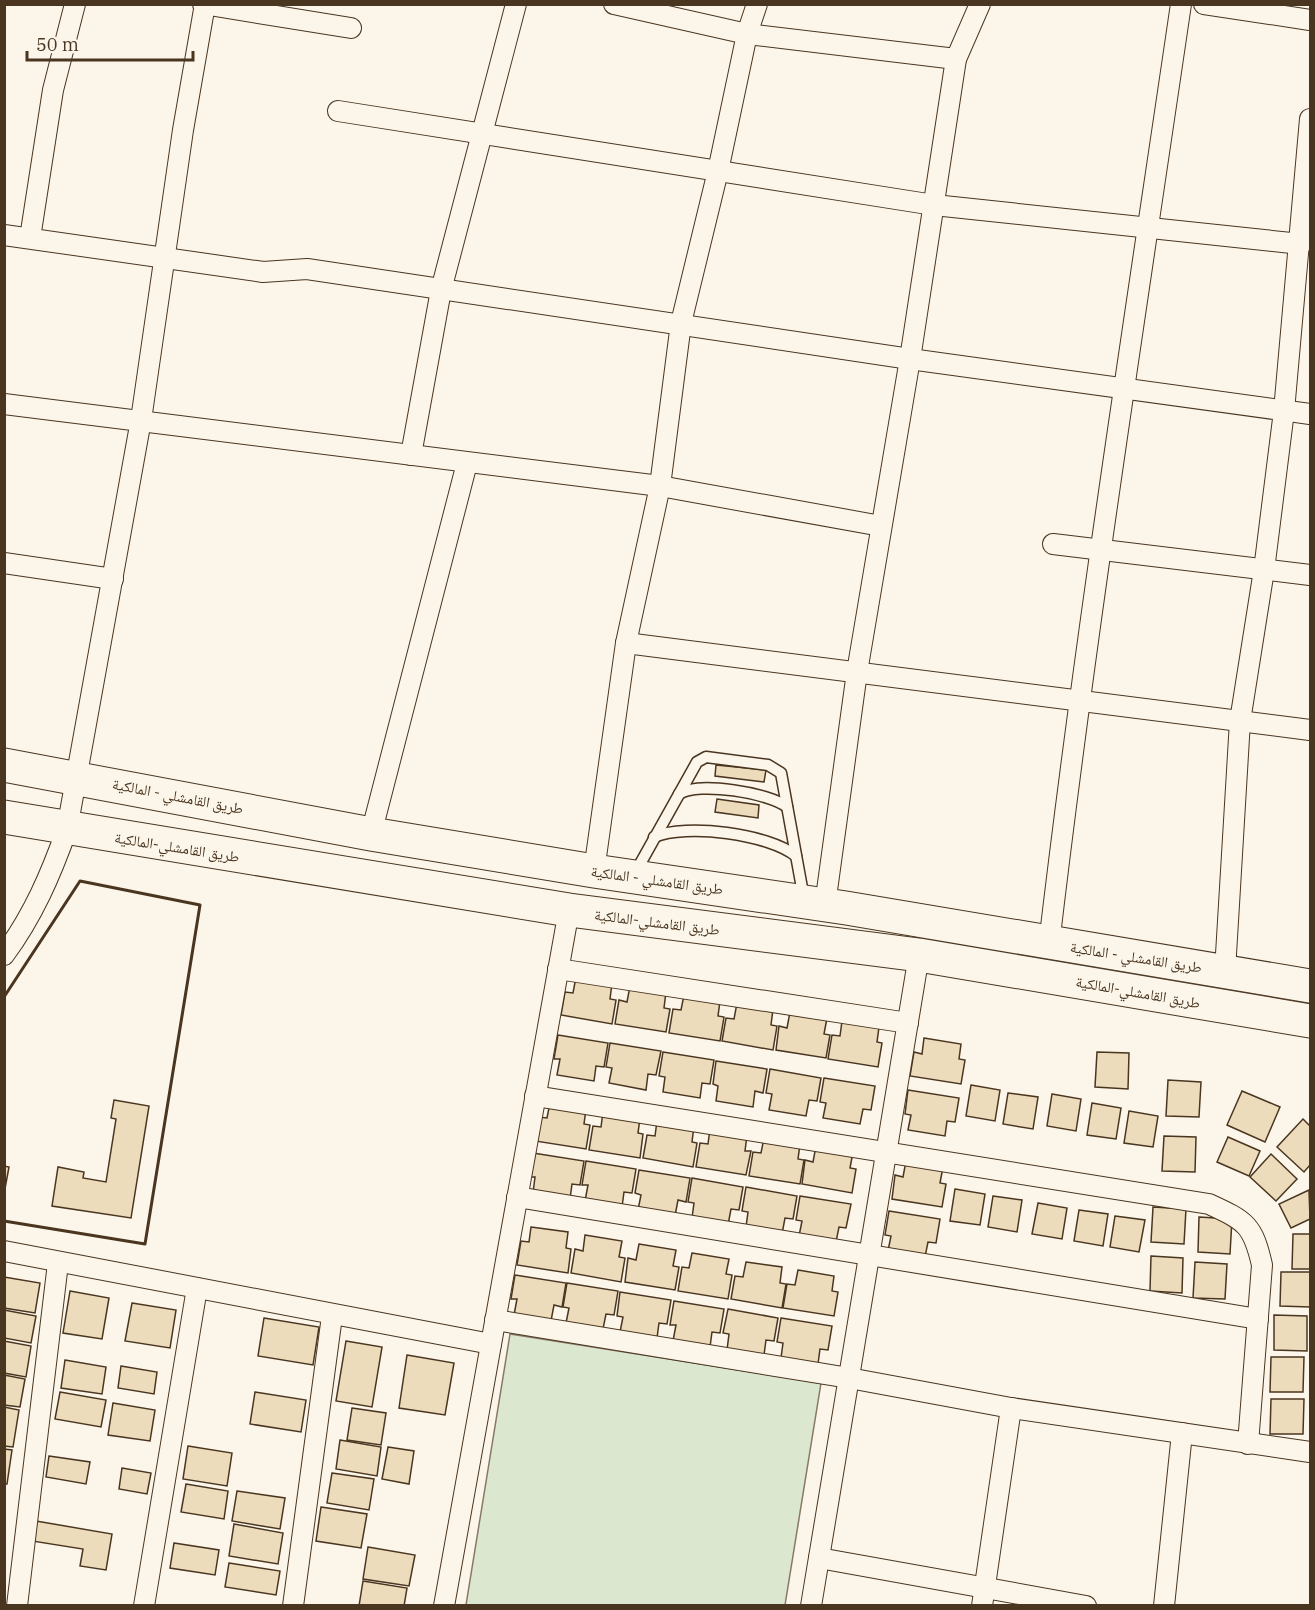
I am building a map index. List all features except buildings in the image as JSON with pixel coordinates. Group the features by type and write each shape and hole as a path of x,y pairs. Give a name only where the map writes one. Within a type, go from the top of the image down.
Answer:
{"highway":[{"name":"طريق القامشلي - المالكية","path":"4,765 75,776 371,834 594,871 825,905 1311,986"},
{"name":"طريق القامشلي-المالكية","path":"4,817 556,908 919,955 1311,1021"},
{"path":"553,864 556,908"},
{"path":"825,905 840,945"}],"street":[{"path":"30,238 53,90 75,4"},
{"path":"411,454 441,290 516,4"},
{"path":"614,4 747,34 956,59"},
{"path":"594,871 626,643 660,486 681,323 718,171 747,34 757,4"},
{"path":"825,905 857,672 910,359 956,59 980,4"},
{"path":"1050,944 1078,700 1103,551 1124,389 1181,4"},
{"path":"1204,4 1311,20"},
{"path":"4,955 25,926 50,877 67,829 141,420 164,256 204,5 351,28"},
{"path":"338,111 934,205 1148,227 1304,252"},
{"path":"1225,971 1240,721 1264,570 1304,252 1311,119"},
{"path":"4,235 164,256 263,272 307,269 681,323 910,359 1311,414"},
{"path":"4,404 660,486 881,526"},
{"path":"371,834 467,463"},
{"path":"1053,544 1311,575"},
{"path":"4,563 113,579"},
{"path":"626,643 1311,730"},
{"path":"444,1605 558,969 556,908"},
{"path":"811,1605 919,955"},
{"path":"558,969 908,1023"},
{"path":"536,1095 1209,1204 1236,1217 1256,1237 1262,1265 1248,1444"},
{"path":"517,1197 1258,1319"},
{"path":"4,1251 332,1316 491,1344"},
{"path":"17,1605 58,1263"},
{"path":"144,1605 197,1288"},
{"path":"293,1605 332,1316"},
{"path":"495,1320 849,1378 1011,1408 1311,1452"},
{"path":"984,1596 1011,1408"},
{"path":"1164,1605 1182,1434"},
{"path":"819,1558 984,1596 1086,1605"}],"lane":[{"path":"633,877 697,762 712,758 773,766 781,773 796,856 825,905"},
{"path":"677,795 690,788 702,788 765,796 788,807"},
{"path":"654,837 672,830 686,829 732,835 775,843 796,856"}],"green space":[{"path":"510,1334 821,1383 785,1605 466,1605"}],"wall":[{"path":"4,997 80,881 200,905 145,1244 4,1221"}]}
